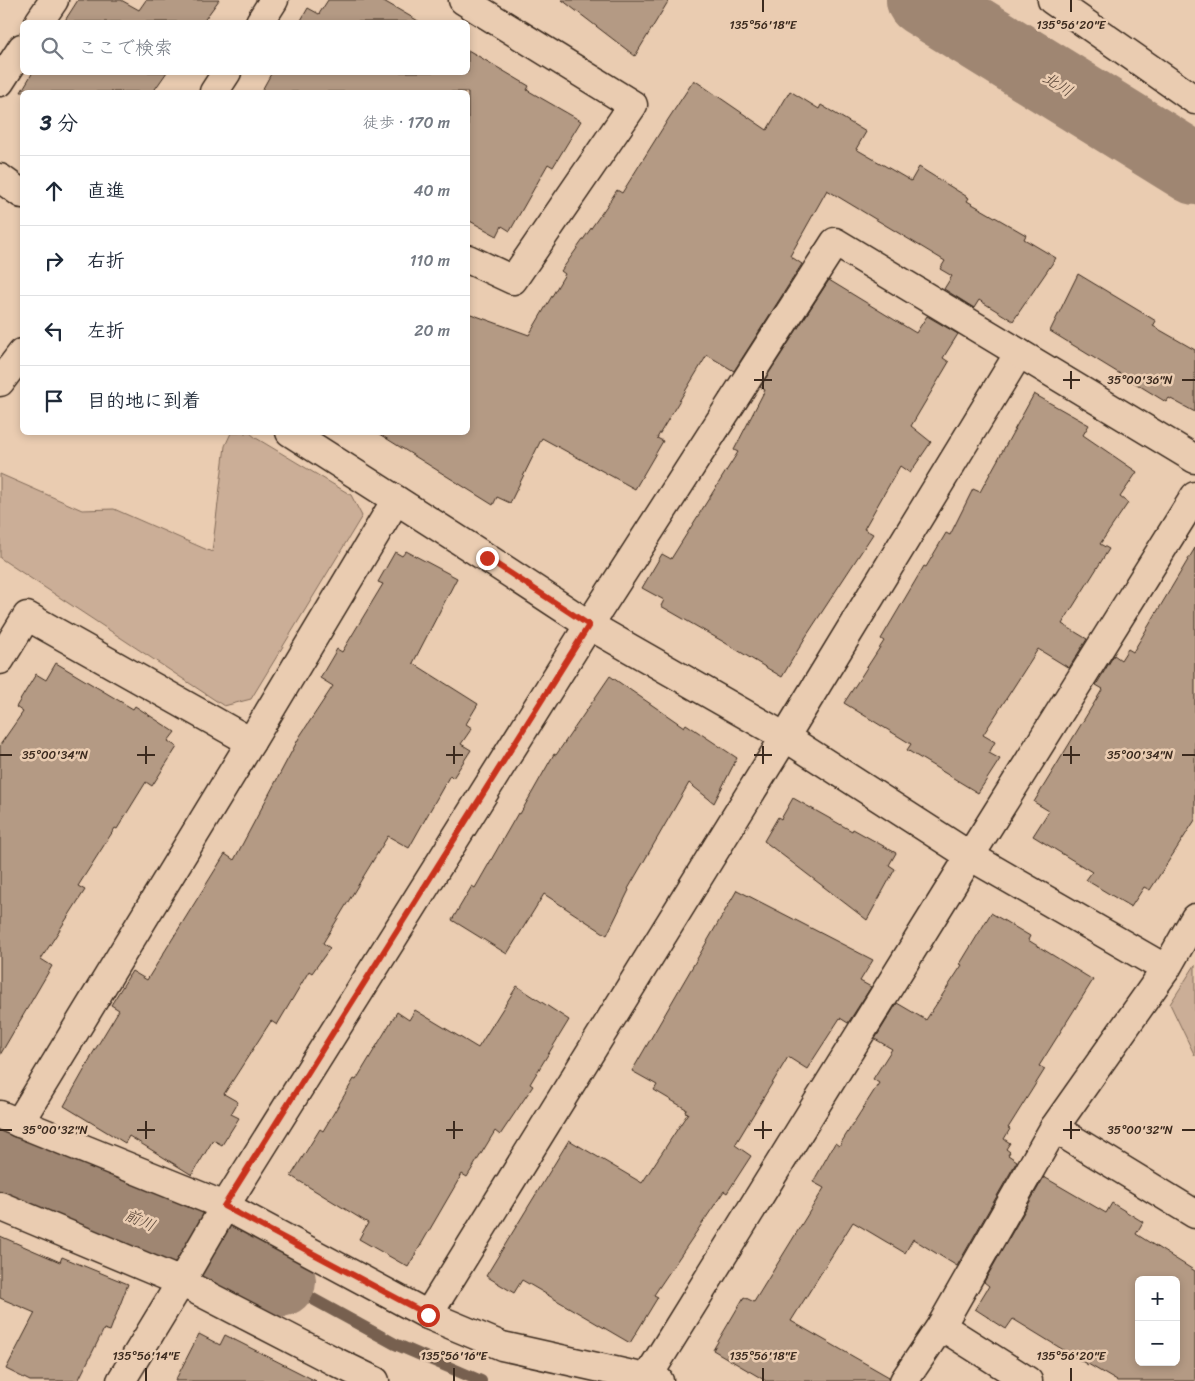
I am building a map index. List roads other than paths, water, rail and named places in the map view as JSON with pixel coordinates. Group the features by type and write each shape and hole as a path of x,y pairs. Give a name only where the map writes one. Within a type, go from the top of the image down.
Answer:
{"street":[{"path":"40,20 54,0"},
{"path":"261,20 274,0"},
{"path":"463,0 633,105 513,280 470,260"},
{"path":"1052,0 1195,100"},
{"path":"0,82 20,51"},
{"path":"215,90 225,75"},
{"path":"0,178 20,193"},
{"path":"121,1381 224,1206 589,625 835,242 1195,459"},
{"path":"428,1315 785,737 1019,353"},
{"path":"0,382 20,356"},
{"path":"295,435 589,625 785,737 970,856 1166,969"},
{"path":"396,500 251,742 10,1119 224,1206 428,1315 502,1346 650,1380 970,856 1195,496"},
{"path":"0,660 27,616 251,742"},
{"path":"904,1381 941,1326 1054,1128 1166,969 1195,918"},
{"path":"1054,1128 1195,1214"},
{"path":"0,1206 181,1282 375,1381"},
{"path":"941,1326 1028,1381"}],"waterway":[{"name":"北川","path":"922,0 1195,169"},
{"name":"前川","path":"0,1158 280,1281"},
{"path":"280,1281 395,1344 481,1381"}]}
